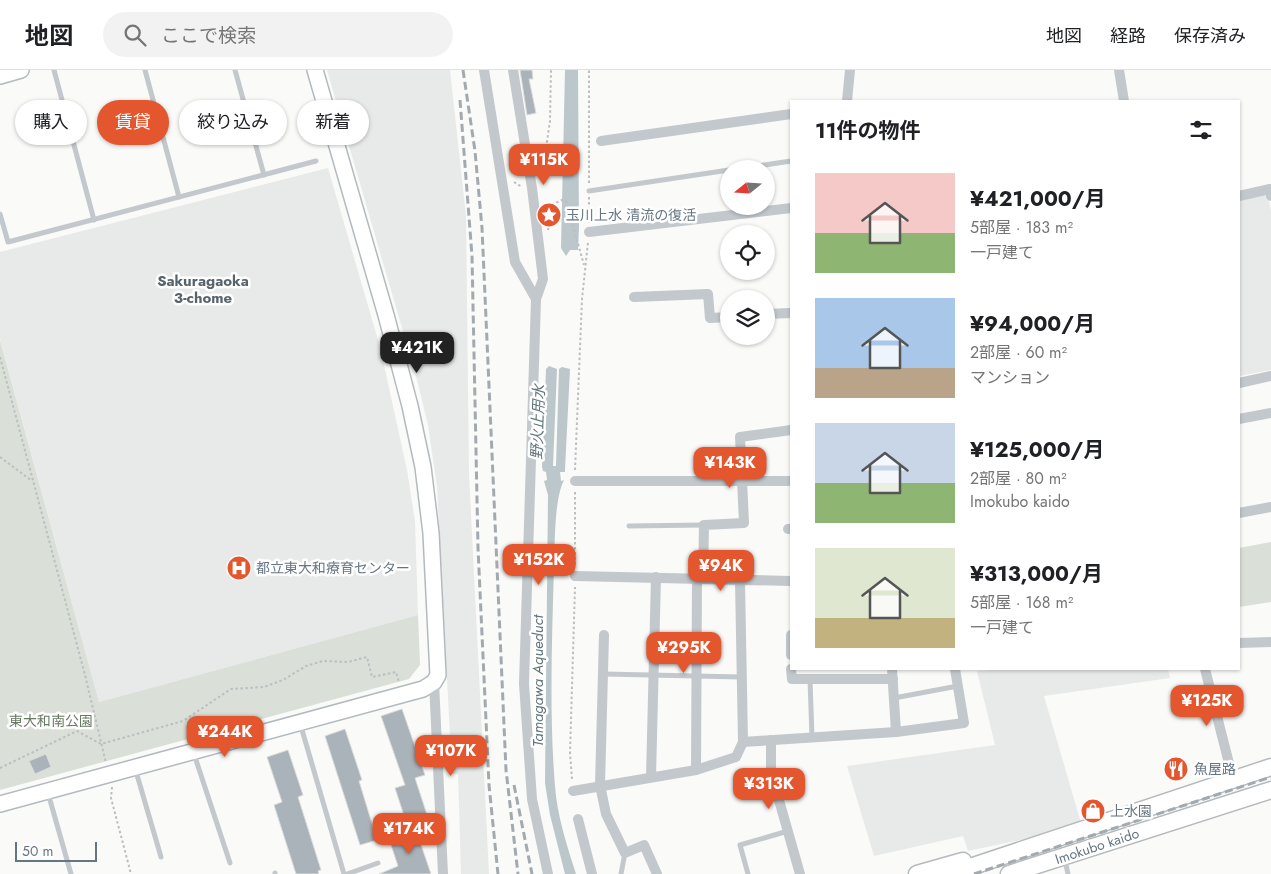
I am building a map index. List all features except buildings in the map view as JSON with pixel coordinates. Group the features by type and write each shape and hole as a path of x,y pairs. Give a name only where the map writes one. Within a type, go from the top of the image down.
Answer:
{"main road":[{"name":"Imokubo kaido","path":"950,874 1271,768"},
{"name":"Imokubo kaido","path":"1009,874 1271,790"},
{"path":"917,874 947,864 1039,845"},
{"path":"1021,874 1047,862"}],"street":[{"path":"0,76 21,70"},
{"path":"314,70 386,315 410,406 423,468 432,533 439,670 434,682 443,874"},
{"path":"484,70 515,262 536,298"},
{"path":"513,70 531,180 543,279 536,298 524,684 532,799 548,874"},
{"path":"847,100 850,70"},
{"path":"1119,70 1124,100"},
{"path":"601,141 790,114"},
{"path":"1240,196 1270,189 1271,196"},
{"path":"589,232 790,208"},
{"path":"634,297 708,294 710,318 720,317"},
{"path":"775,314 790,313"},
{"path":"1240,383 1271,376"},
{"path":"1240,419 1271,413"},
{"path":"696,770 700,579 704,525 744,523 740,437 790,430"},
{"path":"575,481 790,481"},
{"path":"1240,513 1271,507"},
{"path":"575,576 656,576 740,581 790,581"},
{"path":"651,777 656,576"},
{"path":"573,791 696,770 736,757 743,742 740,581"},
{"path":"604,635 600,785 606,814 625,853 644,845 657,874"},
{"path":"1240,643 1271,642"},
{"path":"791,670 792,680 892,674 896,732"},
{"path":"743,742 896,732 964,723 955,670"},
{"path":"1205,670 1234,779"},
{"path":"0,804 423,689 434,682"},
{"path":"771,740 771,772 800,874"},
{"path":"578,819 592,874"}],"lane":[{"path":"54,70 94,220"},
{"path":"145,70 179,197"},
{"path":"235,70 264,175"},
{"path":"0,214 8,242 316,161"},
{"path":"775,163 790,161"},
{"path":"589,191 720,171"},
{"path":"629,526 704,525"},
{"path":"604,674 741,677"},
{"path":"810,680 812,737"},
{"path":"894,698 958,686"},
{"path":"300,723 346,874 378,863"},
{"path":"193,751 230,863"},
{"path":"135,766 161,857"},
{"path":"47,791 71,874"},
{"path":"748,874 740,845 788,831"},
{"path":"621,874 625,853"},
{"path":"1064,857 1068,874"}],"path":[{"path":"531,180 543,168 550,121 551,70"},
{"path":"573,791 570,753 574,660 575,481 582,299 589,232 589,70"},
{"path":"547,231 553,204 562,200 566,201 585,268"},
{"path":"0,356 85,675 109,774"},
{"path":"0,456 33,482"},
{"path":"0,768 77,731 101,744 184,721 231,689 264,687 283,680 306,666 323,661 348,662 367,657 372,677 396,672 403,694"},
{"path":"111,798 131,874"}],"shaded area":[{"path":"327,70 450,70 466,216 469,474 489,874 461,874 458,774 452,774 437,487 428,425 416,376 349,145 369,145 369,100 336,100"},
{"path":"565,70 578,70 579,228 578,250 570,250 566,256 561,248"},
{"path":"328,168 380,347 407,470 415,521 418,615 99,702 0,339 0,252"},
{"path":"1263,194 1268,198 1271,210 1271,370 1240,376 1240,199"},
{"path":"549,366 557,369 553,466 556,466 559,369 562,367 570,369 565,472 560,472 561,481 564,480 558,499 556,522 552,621 552,704 556,797 563,830 576,874 565,874 550,815 545,783 548,495 544,481 547,480 546,472 543,471 542,467 546,369"},
{"path":"1168,670 1170,678 1044,696 1081,823 1039,836 968,851 963,836 874,856 847,766 995,745 977,671"}],"green space":[{"name":"東大和南公園","path":"0,340 99,702 418,615 420,665 409,679 0,790"},
{"path":"1271,542 1271,602 1240,607 1240,548"}],"railway":[{"path":"463,70 475,151 482,228 506,770 518,874"},
{"path":"460,100 472,256 478,548 489,785 498,874"},
{"path":"974,874 1271,777"},
{"path":"514,785 532,874"}],"place":[{"name":"玉川上水 清流の復活","path":"549,215"},
{"name":"都立東大和療育センター","path":"239,568"},
{"name":"魚屋路","path":"1176,769"},
{"name":"上水園","path":"1093,811"}],"district":[{"name":"Sakuragaoka 3-chome","path":"203,290"}],"water label":[{"name":"野火止用水","path":"538,422"},
{"name":"Tamagawa Aqueduct","path":"538,681"}]}
